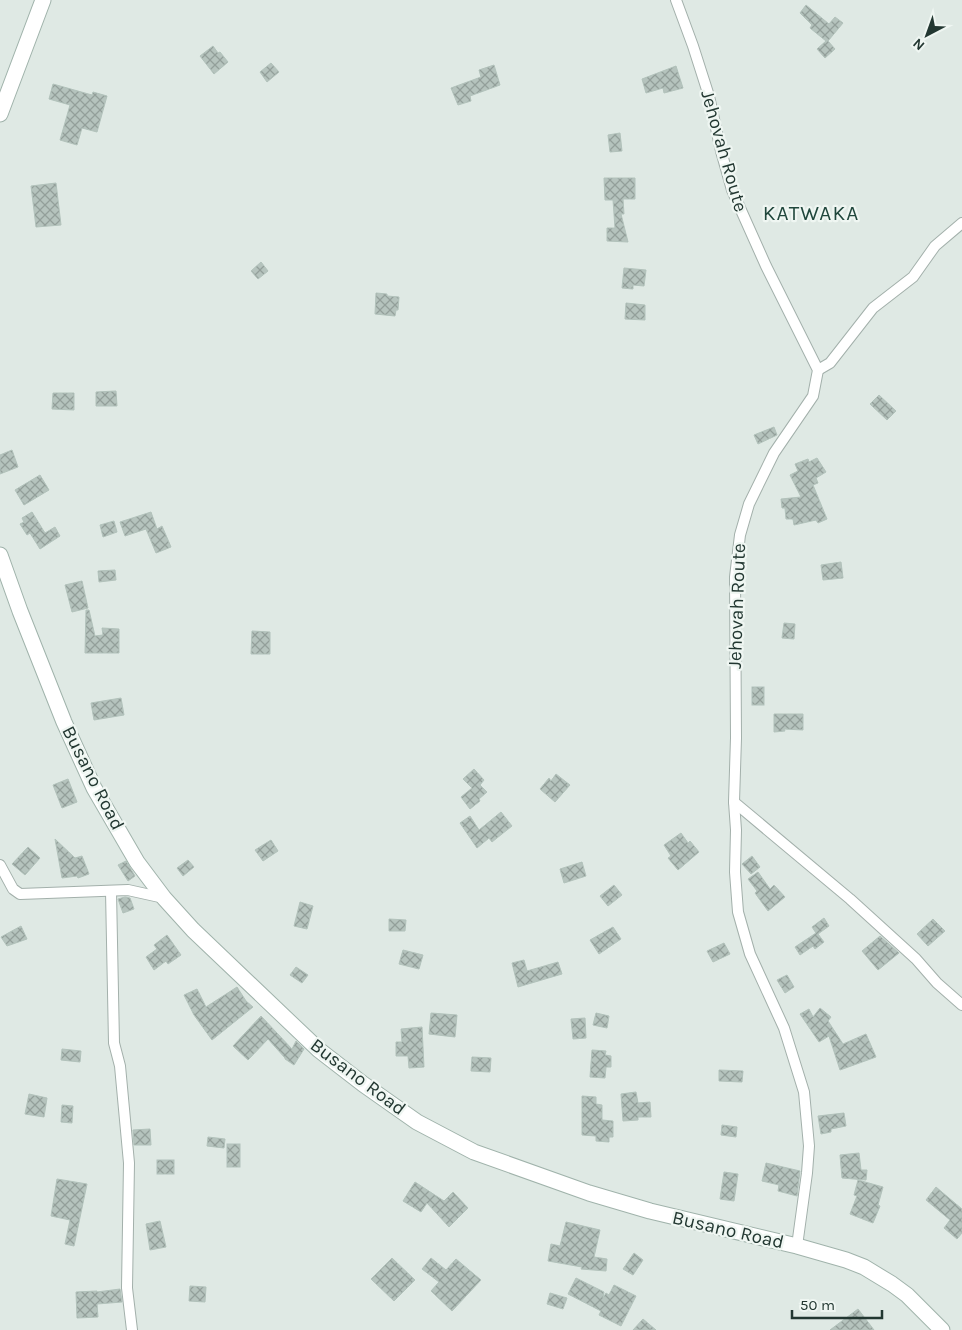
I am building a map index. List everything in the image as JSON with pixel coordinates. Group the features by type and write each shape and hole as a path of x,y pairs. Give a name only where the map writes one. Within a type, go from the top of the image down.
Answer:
{"street":[{"path":"0,114 43,0"},
{"name":"Jehovah Route","path":"676,0 710,96 720,151 732,190 766,266 818,370 813,396 774,453 749,504 740,535 734,577 736,738 734,802 736,830 735,872 738,912 750,954 784,1028 804,1092 809,1146 808,1173 797,1246"},
{"path":"818,370 830,363 873,308 913,277 935,246 962,223"},
{"name":"Busano Road","path":"0,555 42,669 94,788 137,862 164,898 193,930 319,1050 417,1122 474,1152 589,1193 650,1211 797,1246 846,1260 877,1274 907,1296 942,1330"},
{"path":"734,802 850,899 916,959 937,983 962,1005"},
{"path":"0,865 13,889 20,894 128,890 164,898"},
{"path":"111,891 114,1043 120,1066 129,1163 127,1288 132,1330"}],"building":[{"path":"806,5 829,24 835,17 843,23 828,41 835,49 825,58 817,49 826,41 810,28 812,25 800,13"},
{"path":"213,46 228,62 214,74 200,56"},
{"path":"271,63 279,72 267,82 260,72"},
{"path":"494,65 500,85 470,96 471,101 458,105 451,88 481,77 479,70"},
{"path":"676,66 683,88 664,93 663,88 646,93 642,79"},
{"path":"53,84 92,95 93,92 107,96 97,132 82,128 77,145 60,140 70,105 49,99"},
{"path":"620,133 622,151 610,152 608,135"},
{"path":"604,178 635,178 635,199 623,199 624,214 621,214 628,242 607,241 607,228 615,228 613,200 605,200"},
{"path":"56,183 61,225 36,227 31,186"},
{"path":"261,262 268,271 258,279 251,271"},
{"path":"624,268 646,270 644,286 633,285 633,289 622,288"},
{"path":"376,293 399,297 398,310 396,310 395,316 375,314"},
{"path":"626,303 645,305 645,320 625,319"},
{"path":"116,391 117,406 96,406 96,392"},
{"path":"53,393 74,393 74,410 52,409"},
{"path":"879,395 896,411 887,420 870,404"},
{"path":"774,427 777,435 758,444 754,435"},
{"path":"12,450 18,467 0,474 0,455"},
{"path":"817,458 826,472 816,478 818,483 813,485 827,519 818,523 816,520 794,525 793,519 786,519 785,508 782,508 781,499 801,497 790,475 798,471 795,464 808,459 809,462"},
{"path":"40,475 49,490 24,505 15,490"},
{"path":"32,512 45,533 55,527 60,536 40,549 30,533 27,535 20,524 24,522 22,518"},
{"path":"151,512 157,529 162,526 171,547 156,553 146,529 125,536 120,522"},
{"path":"114,521 117,532 103,537 100,525"},
{"path":"841,562 843,578 823,580 821,565"},
{"path":"115,570 116,580 99,582 98,571"},
{"path":"82,581 88,608 72,612 65,585"},
{"path":"86,610 89,610 95,636 103,635 102,628 119,629 119,653 85,653"},
{"path":"784,623 795,624 794,639 782,638"},
{"path":"252,631 270,632 270,654 251,654"},
{"path":"752,687 764,687 764,705 752,705"},
{"path":"121,698 124,715 94,720 91,703"},
{"path":"774,714 803,714 803,730 784,729 785,731 774,732"},
{"path":"474,769 484,780 480,785 487,792 470,809 461,797 472,788 463,779"},
{"path":"556,774 570,785 555,802 540,789 549,778 551,781"},
{"path":"68,779 77,802 62,808 53,785"},
{"path":"501,812 512,826 492,842 489,838 477,848 460,823 470,816 479,830"},
{"path":"681,833 688,843 690,841 699,852 678,870 668,858 671,856 664,845"},
{"path":"55,839 75,858 82,856 89,874 78,878 77,876 62,878"},
{"path":"271,840 278,851 263,861 255,850"},
{"path":"28,847 40,858 25,875 12,864"},
{"path":"752,856 760,867 751,874 742,864"},
{"path":"188,860 194,867 183,876 177,868"},
{"path":"126,861 135,876 128,881 118,865"},
{"path":"582,862 586,876 564,883 560,869"},
{"path":"758,872 770,889 774,885 785,897 768,911 748,879"},
{"path":"614,885 622,895 608,906 600,896"},
{"path":"130,898 134,909 123,913 118,899"},
{"path":"300,902 313,906 307,929 294,926"},
{"path":"824,918 829,926 818,934 824,942 815,949 813,946 800,955 795,947 816,933 812,927"},
{"path":"389,919 406,920 405,931 389,931"},
{"path":"933,919 945,931 928,946 917,934"},
{"path":"21,926 27,939 7,946 1,937"},
{"path":"613,927 621,939 599,954 590,940"},
{"path":"167,935 181,955 168,964 166,961 154,970 146,957 157,949 154,945"},
{"path":"880,936 899,953 878,970 862,951"},
{"path":"724,943 730,954 713,962 707,951"},
{"path":"403,950 423,955 419,969 399,964"},
{"path":"524,960 527,971 558,962 562,974 518,987 512,963"},
{"path":"296,967 308,975 302,983 290,975"},
{"path":"787,975 794,987 785,993 777,980"},
{"path":"237,987 246,1001 253,1007 212,1040 194,1015 184,995 197,989 206,1007"},
{"path":"820,1008 831,1017 828,1021 843,1044 866,1034 876,1057 840,1070 829,1036 819,1042 800,1014 809,1009 813,1017"},
{"path":"431,1013 457,1015 455,1037 429,1034"},
{"path":"596,1013 609,1016 607,1028 593,1025"},
{"path":"261,1016 292,1049 296,1041 304,1049 294,1065 285,1059 268,1039 248,1060 233,1046"},
{"path":"585,1018 586,1038 573,1039 571,1019"},
{"path":"422,1027 424,1067 409,1068 408,1056 396,1056 396,1042 402,1042 401,1029"},
{"path":"62,1049 81,1051 80,1062 61,1060"},
{"path":"592,1050 606,1051 605,1055 611,1056 611,1067 606,1067 605,1078 590,1077"},
{"path":"472,1057 491,1058 490,1072 471,1071"},
{"path":"719,1070 743,1071 742,1082 719,1081"},
{"path":"636,1092 638,1103 650,1102 651,1117 638,1117 638,1120 623,1121 621,1094"},
{"path":"29,1094 47,1098 44,1117 25,1114"},
{"path":"582,1096 596,1097 596,1104 602,1105 602,1120 613,1121 613,1137 609,1137 609,1142 596,1141 596,1136 582,1135"},
{"path":"62,1105 73,1106 72,1123 61,1122"},
{"path":"844,1113 846,1126 831,1129 831,1132 821,1134 818,1116"},
{"path":"722,1125 737,1127 736,1137 721,1135"},
{"path":"150,1129 151,1145 134,1145 133,1130"},
{"path":"208,1137 225,1139 224,1148 207,1146"},
{"path":"227,1144 240,1144 240,1167 227,1167"},
{"path":"859,1153 861,1170 867,1170 866,1180 842,1178 840,1155"},
{"path":"157,1160 174,1160 174,1174 157,1174"},
{"path":"766,1163 800,1171 797,1196 778,1191 779,1185 762,1181"},
{"path":"724,1172 738,1174 734,1201 720,1199"},
{"path":"57,1179 87,1184 74,1246 65,1244 70,1220 51,1216"},
{"path":"858,1180 883,1187 878,1205 880,1206 873,1223 850,1214 857,1196 854,1195"},
{"path":"415,1182 444,1201 453,1192 468,1208 449,1227 427,1203 421,1212 403,1201"},
{"path":"936,1187 962,1209 962,1233 957,1239 944,1228 950,1220 926,1200"},
{"path":"160,1221 166,1247 150,1250 146,1224"},
{"path":"566,1222 600,1230 594,1257 607,1259 606,1271 581,1269 582,1267 548,1261 551,1244 560,1246"},
{"path":"634,1253 643,1260 633,1275 623,1269"},
{"path":"392,1258 415,1280 394,1301 371,1279"},
{"path":"431,1258 446,1270 456,1259 481,1280 452,1311 431,1291 439,1282 422,1269"},
{"path":"576,1278 604,1292 603,1298 606,1293 609,1295 614,1285 636,1296 621,1326 599,1315 601,1311 568,1294"},
{"path":"190,1286 206,1287 205,1302 189,1301"},
{"path":"120,1289 122,1302 97,1304 98,1317 77,1318 76,1292"},
{"path":"550,1293 567,1298 563,1309 547,1304"},
{"path":"858,1309 874,1330 830,1330"},
{"path":"643,1319 656,1330 633,1330"}],"district":[{"name":"KATWAKA","path":"811,213"}]}
